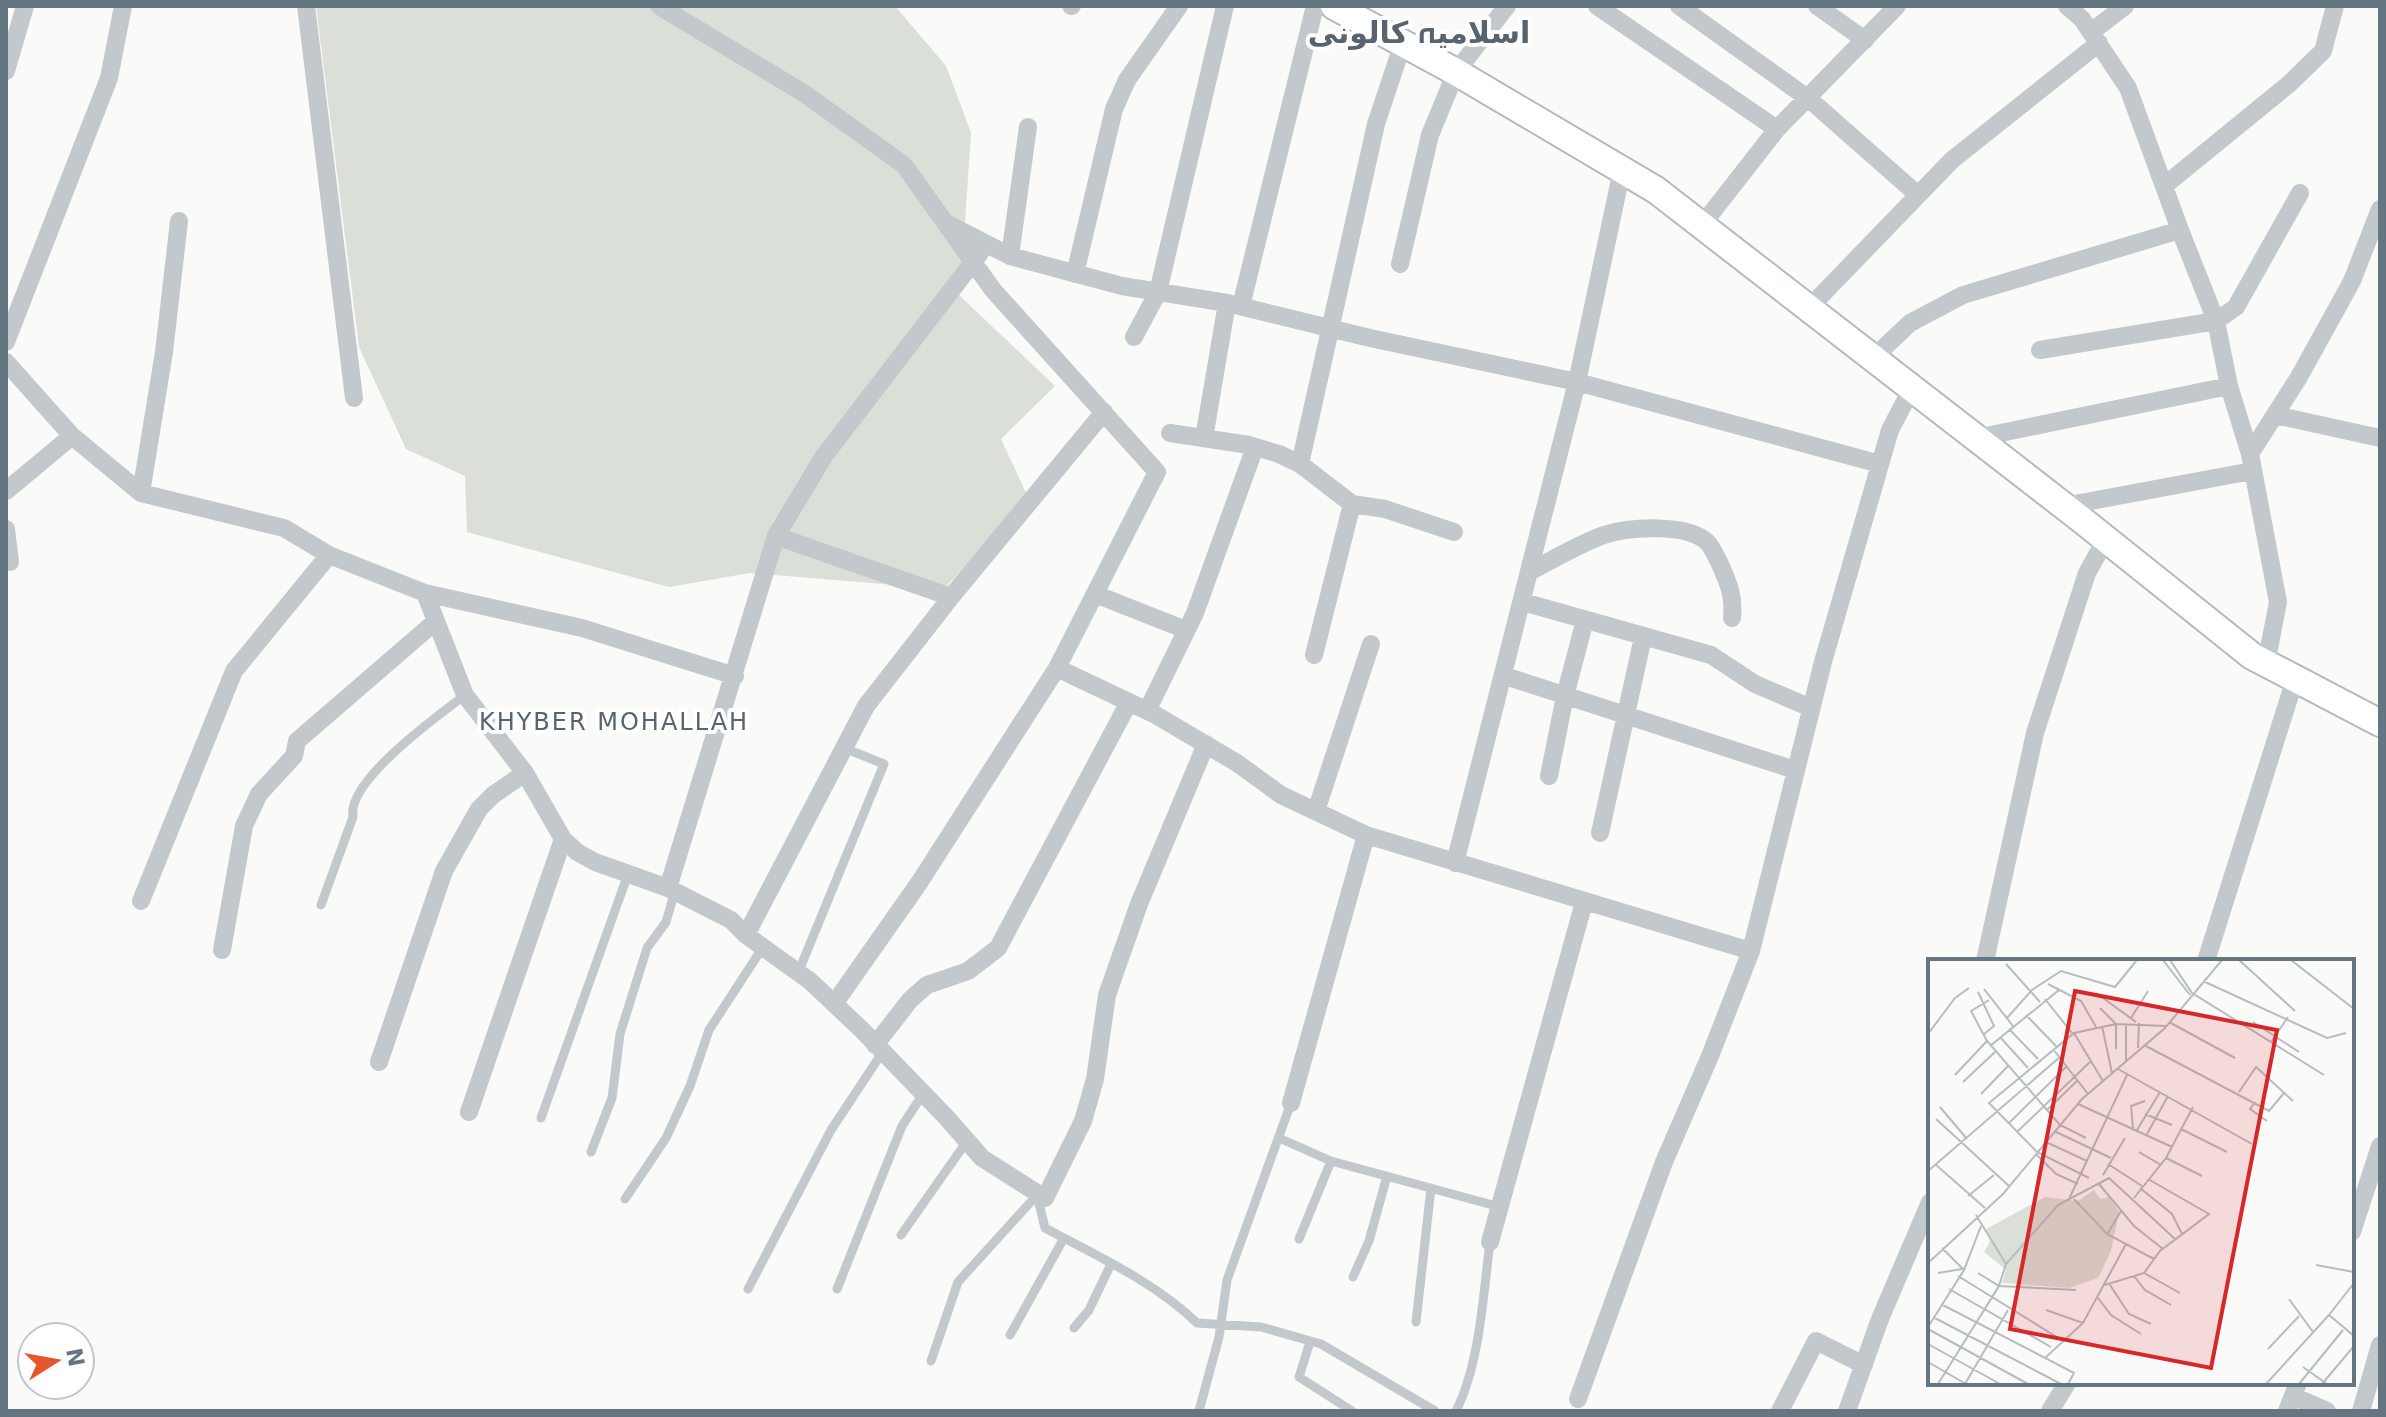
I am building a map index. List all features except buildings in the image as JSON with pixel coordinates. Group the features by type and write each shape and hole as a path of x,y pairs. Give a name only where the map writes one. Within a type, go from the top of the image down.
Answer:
{"street":[{"path":"6,71 25,6"},
{"path":"6,342 109,78 123,6"},
{"path":"306,6 354,398"},
{"path":"659,6 805,94 904,165 993,290 1157,472 1057,668 919,883 834,1004"},
{"path":"1075,274 1114,109 1127,80 1179,6"},
{"path":"1134,337 1158,292 1225,6"},
{"path":"1204,438 1234,304 1315,6"},
{"path":"1334,6 1456,72 1656,190 2252,656 2380,723"},
{"path":"1400,264 1430,135 1456,72 1507,6"},
{"path":"1597,6 1777,129"},
{"path":"1679,6 1809,99 1918,195"},
{"path":"1817,6 1865,40"},
{"path":"1702,225 1777,129 1897,6"},
{"path":"2067,6 2082,19 2128,88 2216,321 2229,386 2251,462 2278,602 2266,664"},
{"path":"1809,308 1952,160 2095,37 2125,6"},
{"path":"2164,186 2289,84 2323,51 2335,6"},
{"path":"1300,464 1376,124 1403,43"},
{"path":"1010,256 1028,127"},
{"path":"1455,863 1505,676 1577,382 1622,170"},
{"path":"2040,350 2216,321 2236,307 2300,193"},
{"path":"2064,506 2251,462 2352,281 2380,209"},
{"path":"141,493 164,352 179,221"},
{"path":"946,222 1010,256 1075,274 1122,286 1234,304 1577,382 1880,464"},
{"path":"1873,358 1910,323 1963,295 2180,230"},
{"path":"672,890 776,536 824,456 986,244"},
{"path":"6,362 72,436 141,493 284,528 329,555 425,593 582,628 735,676"},
{"path":"1976,438 2229,386"},
{"path":"1576,1405 1664,1162 1751,951 1811,708 1880,464 1890,430 1912,388"},
{"path":"746,935 866,706 951,597 1104,412"},
{"path":"2275,415 2380,438"},
{"path":"1170,433 1255,447 1300,464 1352,504 1385,509 1454,532"},
{"path":"6,491 72,436"},
{"path":"1147,711 1195,613 1255,447"},
{"path":"1314,655 1352,504"},
{"path":"6,529 10,562"},
{"path":"1531,571 1616,532 1667,529 1697,535 1709,543 1734,599 1732,618"},
{"path":"776,536 951,597"},
{"path":"1985,959 2035,733 2087,573 2106,539"},
{"path":"141,901 234,671 329,555"},
{"path":"425,593 465,695 525,773 563,839 595,862 672,890 731,920 834,1004 982,1158 1045,1198 1083,1121 1095,1079 1107,995 1139,904 1206,744"},
{"path":"1095,594 1186,630"},
{"path":"1523,602 1711,655 1755,684 1811,708"},
{"path":"1549,776 1585,620"},
{"path":"222,950 244,826 259,794 294,756 297,741 436,621"},
{"path":"1600,833 1643,637"},
{"path":"1316,811 1371,644"},
{"path":"1057,668 1147,711 1206,744 1281,795 1366,835 1751,951"},
{"path":"1505,676 1795,770"},
{"path":"2207,959 2295,679"},
{"path":"879,1049 910,1000 927,985 968,971 998,948 1129,702"},
{"path":"379,1062 444,871 479,809 525,773"},
{"path":"1291,1103 1366,835"},
{"path":"469,1112 563,839"},
{"path":"1490,1242 1584,902"},
{"path":"2354,1226 2380,1146"},
{"path":"1847,1411 1880,1319 1921,1246 1928,1212"},
{"path":"1780,1411 1816,1341 1864,1365"},
{"path":"2361,1411 2380,1345"},
{"path":"2050,1411 2066,1385"},
{"path":"2293,1397 2327,1411"}],"lane":[{"path":"321,905 353,817 352,810 363,789 397,747 465,695"},
{"path":"798,973 884,764 844,748"},
{"path":"541,1118 628,874"},
{"path":"591,1152 612,1098 620,1034 647,948 666,922 672,890"},
{"path":"625,1199 666,1138 690,1086 709,1030 763,947"},
{"path":"748,1289 831,1130 879,1049"},
{"path":"837,1289 902,1126 923,1094"},
{"path":"1199,1411 1221,1324 1227,1280 1291,1103"},
{"path":"1279,1138 1331,1161 1500,1207"},
{"path":"901,1235 967,1141"},
{"path":"1299,1239 1331,1161"},
{"path":"1353,1277 1369,1241 1387,1176"},
{"path":"1416,1322 1431,1188"},
{"path":"1037,1195 1045,1228 1180,1307 1197,1323 1261,1327 1321,1344 1435,1411"},
{"path":"931,1361 958,1282 1037,1195"},
{"path":"1010,1335 1064,1238"},
{"path":"1456,1411 1464,1394 1479,1326 1490,1242"},
{"path":"1074,1328 1089,1310 1111,1264"},
{"path":"1310,1342 1299,1377 1352,1411"}],"shaded area":[{"path":"316,6 895,6 946,66 971,133 960,296 1055,386 1001,439 1028,497 944,589 750,573 669,587 467,532 465,476 406,449 359,347"}],"district":[{"name":"اسلامیہ کالونی","path":"1419,32"},
{"name":"KHYBER MOHALLAH","path":"614,722"}]}
